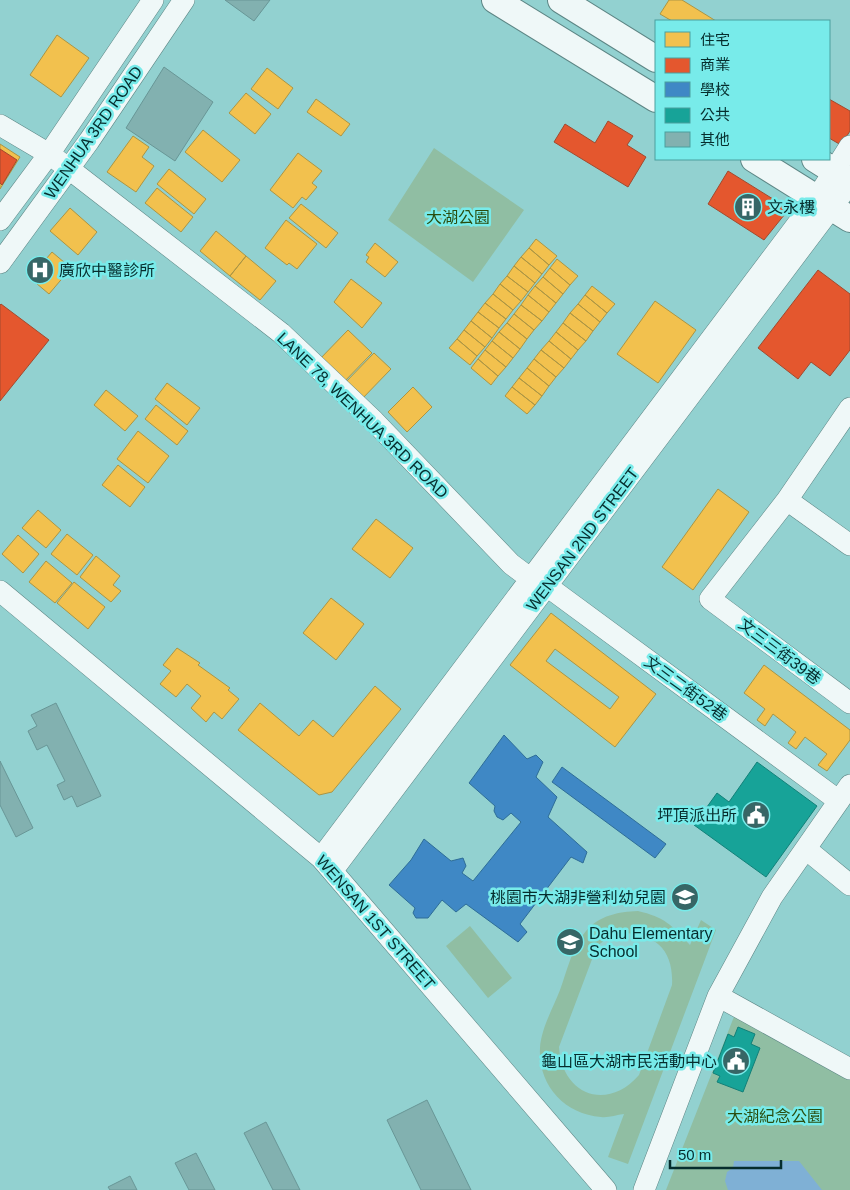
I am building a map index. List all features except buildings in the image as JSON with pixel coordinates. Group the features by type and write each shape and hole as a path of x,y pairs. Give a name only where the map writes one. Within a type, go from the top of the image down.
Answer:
{"main road":[{"path":"495,0 655,98"},
{"path":"561,0 655,58"},
{"path":"756,160 833,208"}],"street":[{"name":"WENHUA 3RD ROAD","path":"0,220 49,154 154,0"},
{"name":"WENHUA 3RD ROAD","path":"0,263 184,0"},
{"name":"LANE 78, WENHUA 3RD ROAD","path":"0,125 49,154 68,168 281,333 374,421 511,564 539,583"},
{"name":"WENSAN 2ND STREET","path":"327,864 539,583 833,208 838,173 850,146"},
{"path":"850,408 787,500 850,546"},
{"name":"文三三街39巷","path":"787,500 710,599 850,703"},
{"name":"文三二街52巷","path":"539,583 844,793"},
{"name":"WENSAN 1ST STREET","path":"0,591 327,864 606,1190"},
{"path":"644,1190 718,996 772,897 844,793"},
{"path":"806,849 850,885"},
{"path":"718,996 850,1069"}],"green space":[{"name":"大湖公園","path":"434,148 524,210 473,282 388,220"},
{"path":"638,911 661,919 690,945 701,920 716,930 628,1164 608,1157 624,1114 609,1117 588,1115 565,1104 556,1095 543,1074 540,1048 545,1026 573,952 581,937 597,921 610,915","holes":["622,933 644,936 661,946 670,963 672,985 639,1075 626,1086 613,1093 600,1095 588,1093 577,1087 568,1077 562,1064 559,1047 597,946 609,937"]},
{"path":"470,926 512,978 488,998 446,946"},
{"name":"大湖紀念公園","path":"737,1009 850,1074 850,1190 666,1190"}],"water":[{"path":"734,1161 799,1161 822,1190 728,1190 725,1181 727,1172 733,1168"}],"place":[{"name":"文永樓","path":"748,207"},
{"name":"廣欣中醫診所","path":"40,270"},
{"name":"坪頂派出所","path":"756,815"},
{"name":"桃園市大湖非營利幼兒園","path":"685,897"},
{"name":"Dahu Elementary School","path":"570,942"},
{"name":"龜山區大湖市民活動中心","path":"736,1061"}]}
